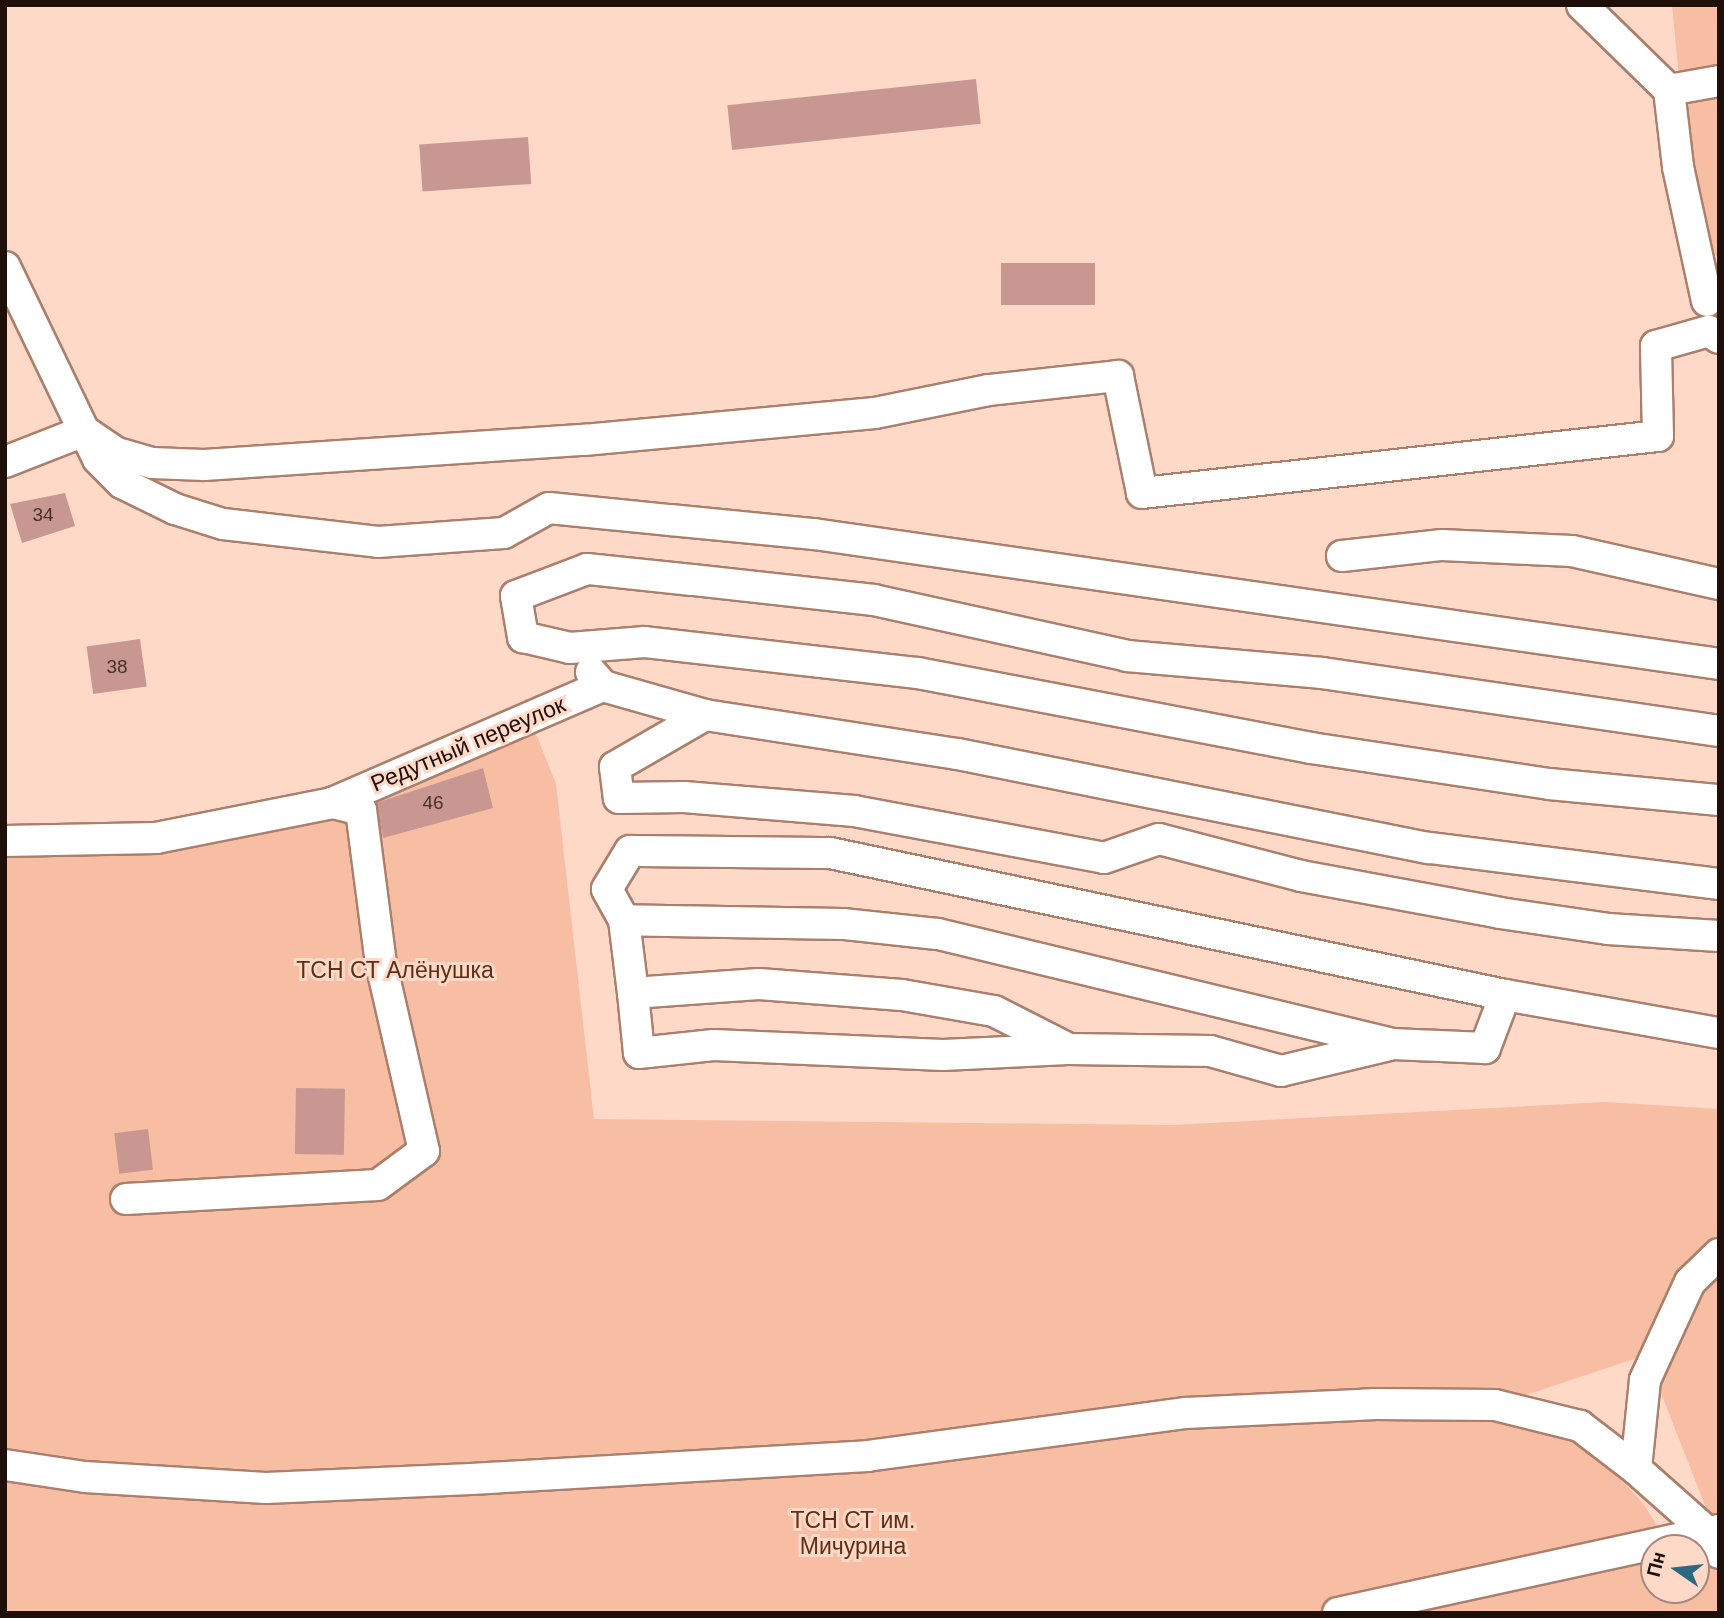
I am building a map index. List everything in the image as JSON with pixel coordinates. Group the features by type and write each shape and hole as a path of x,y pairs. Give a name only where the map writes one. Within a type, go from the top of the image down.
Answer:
{"street":[{"path":"1582,5 1669,90 1709,285"},
{"path":"1669,90 1719,81"},
{"path":"5,267 98,459 122,483 175,509 223,524 379,542 504,533 549,508 827,536 1719,664"},
{"path":"84,430 117,453 152,463 204,465 584,440 875,413 989,390 1118,376 1142,492 1658,436 1656,346 1709,331 1719,338"},
{"path":"5,462 84,430"},
{"path":"1342,556 1441,545 1572,551 1719,584"},
{"path":"1719,731 1322,673 1128,656 874,600 587,569 516,596 523,637 570,648 645,642 918,673 1311,748 1549,784 1719,800"},
{"path":"570,648 603,686 705,715 957,754 1130,791 1522,863 1719,884"},
{"name":"Редутный переулок","path":"5,841 156,838 332,803 603,686"},
{"path":"705,715 615,767 619,798 684,797 854,811 1104,858 1159,839 1301,876 1500,913 1608,929 1719,936"},
{"path":"1130,791 1159,839"},
{"path":"126,1199 379,1185 424,1151 381,964 361,810 332,803"},
{"path":"1393,1044 1282,1071 1210,1051 1068,1049 943,1055 714,1045 639,1053 624,920 607,889 631,851 830,853 1505,995 1719,1033"},
{"path":"624,920 843,924 937,934 1393,1044 1485,1048 1505,995"},
{"path":"633,993 759,985 902,995 994,1011 1068,1049"},
{"path":"1636,1469 1645,1380 1690,1282 1719,1254"},
{"path":"5,1465 85,1477 266,1488 867,1456 1186,1413 1376,1404 1495,1405 1580,1426 1636,1469 1715,1538"},
{"path":"1338,1613 1715,1538"}],"green space":[{"path":"1672,5 1719,5 1719,256 1696,254"},
{"path":"534,729 556,784 594,1119 1173,1125 1605,1102 1719,1109 1719,1541 1646,1355 1496,1405 1585,1443 1642,1502 1663,1534 1640,1534 1640,1604 1710,1604 1710,1540 1719,1562 1719,1613 5,1613 5,852 332,803"}],"building":[{"path":"976,79 981,124 732,150 727,105"},
{"path":"528,137 531,184 423,191 419,145"},
{"path":"1001,263 1095,263 1095,305 1001,305"},
{"path":"65,493 75,526 22,543 10,504"},
{"path":"140,639 147,687 93,694 87,647"},
{"path":"483,768 493,808 383,838 376,803"},
{"path":"296,1088 345,1089 344,1155 295,1154"},
{"path":"148,1129 153,1170 119,1174 114,1133"}],"park label":[{"name":"ТСН СТ Алёнушка","path":"395,970"},
{"name":"ТСН СТ им. Мичурина","path":"853,1533"}]}
